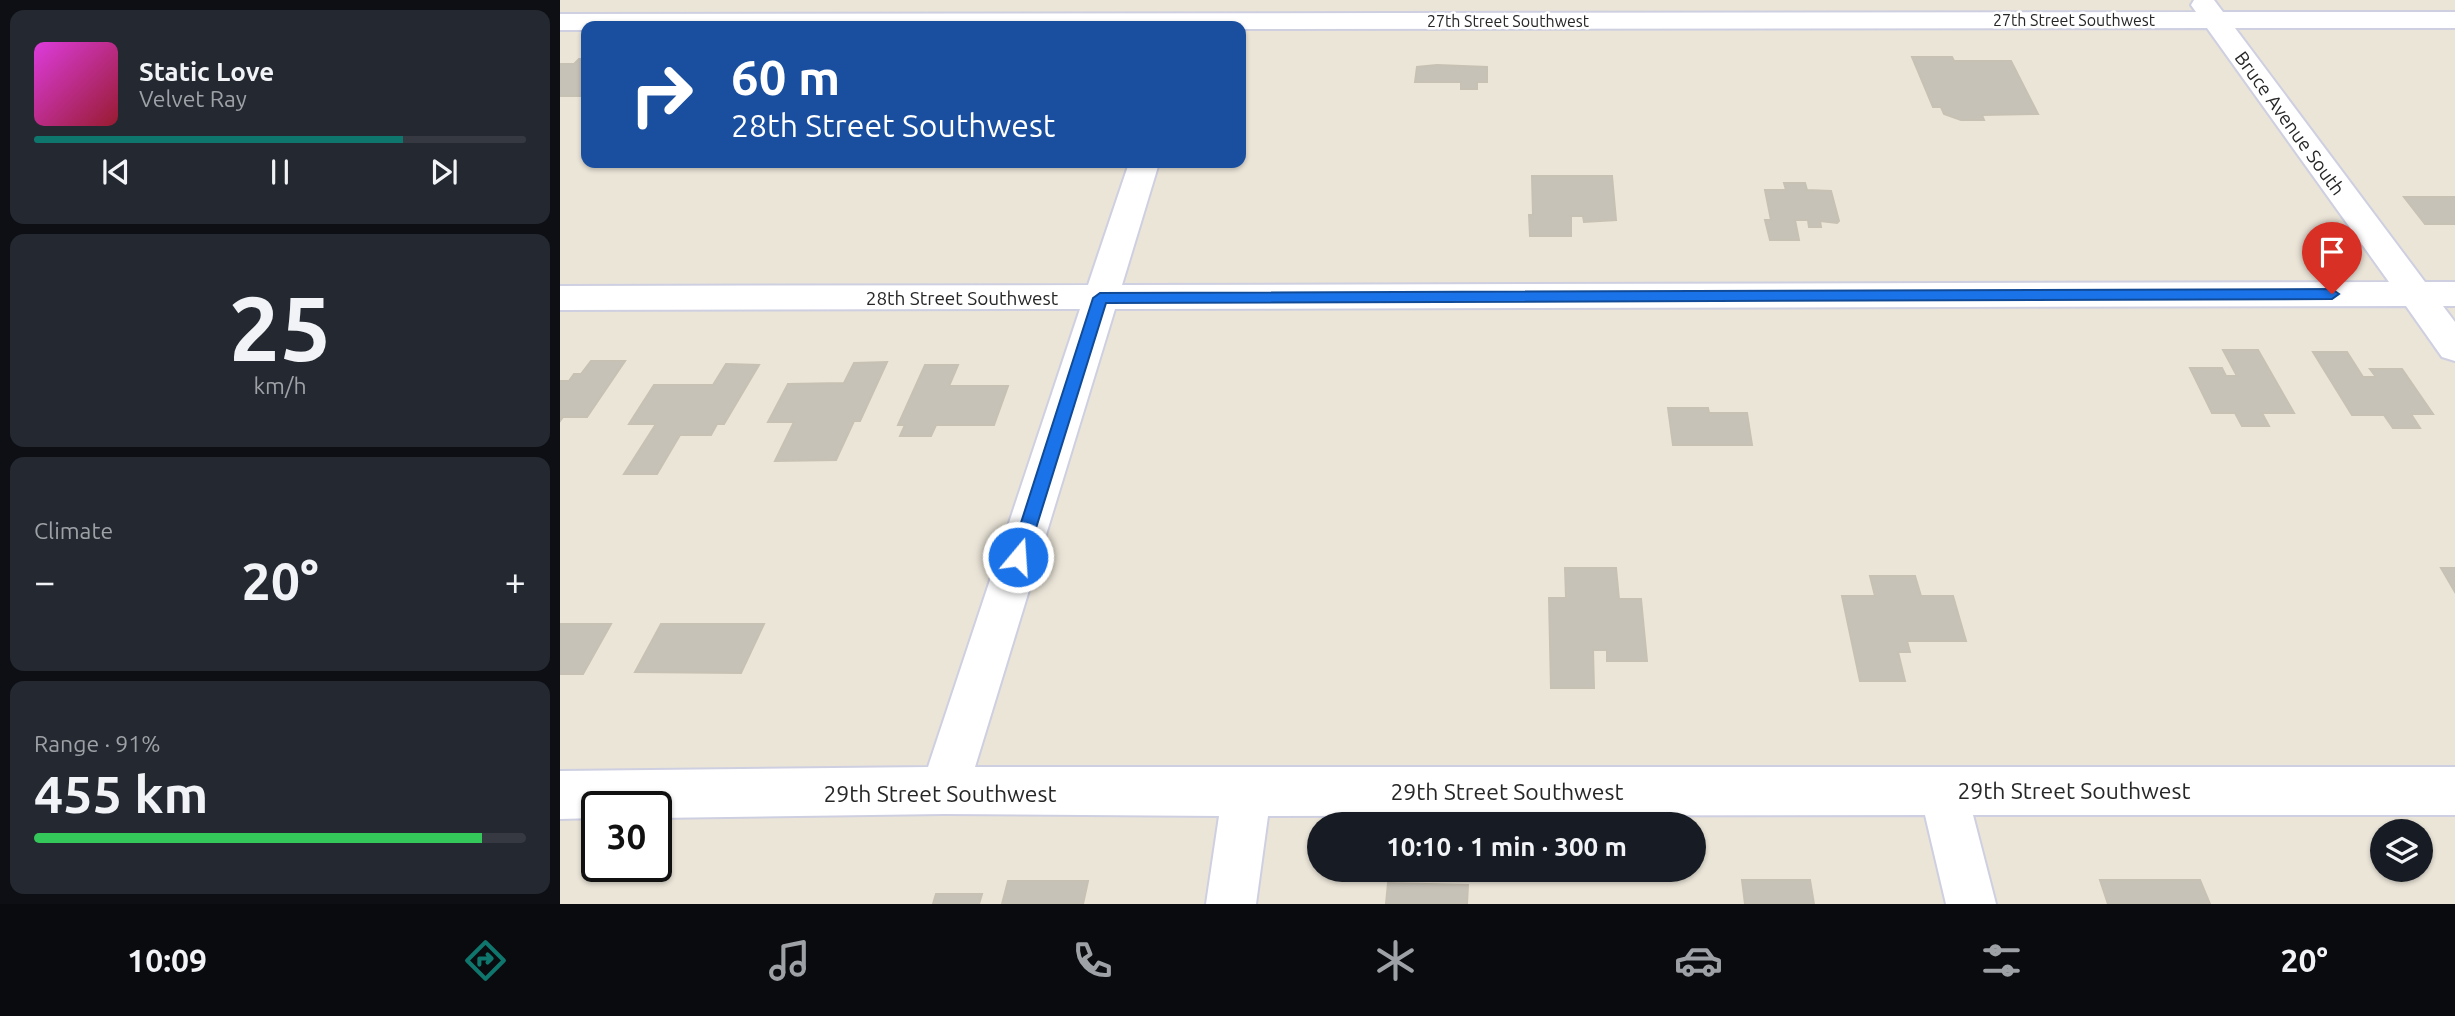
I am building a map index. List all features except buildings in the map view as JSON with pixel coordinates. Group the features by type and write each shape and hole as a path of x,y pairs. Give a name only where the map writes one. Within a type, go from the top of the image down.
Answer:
{"street":[{"name":"27th Street Southwest","path":"665,21 2207,10 2455,20"},
{"name":"Bruce Avenue South","path":"2207,10 2455,348"},
{"name":"27th Street Southwest","path":"560,22 581,22"},
{"path":"944,790 1142,168"},
{"name":"28th Street Southwest","path":"560,298 2455,294"},
{"name":"29th Street Southwest","path":"560,795 944,790 2455,790"},
{"path":"1943,790 1971,904"},
{"path":"1231,904 1247,791"}],"route":[{"path":"1018,557 1100,298 2332,294"}]}
